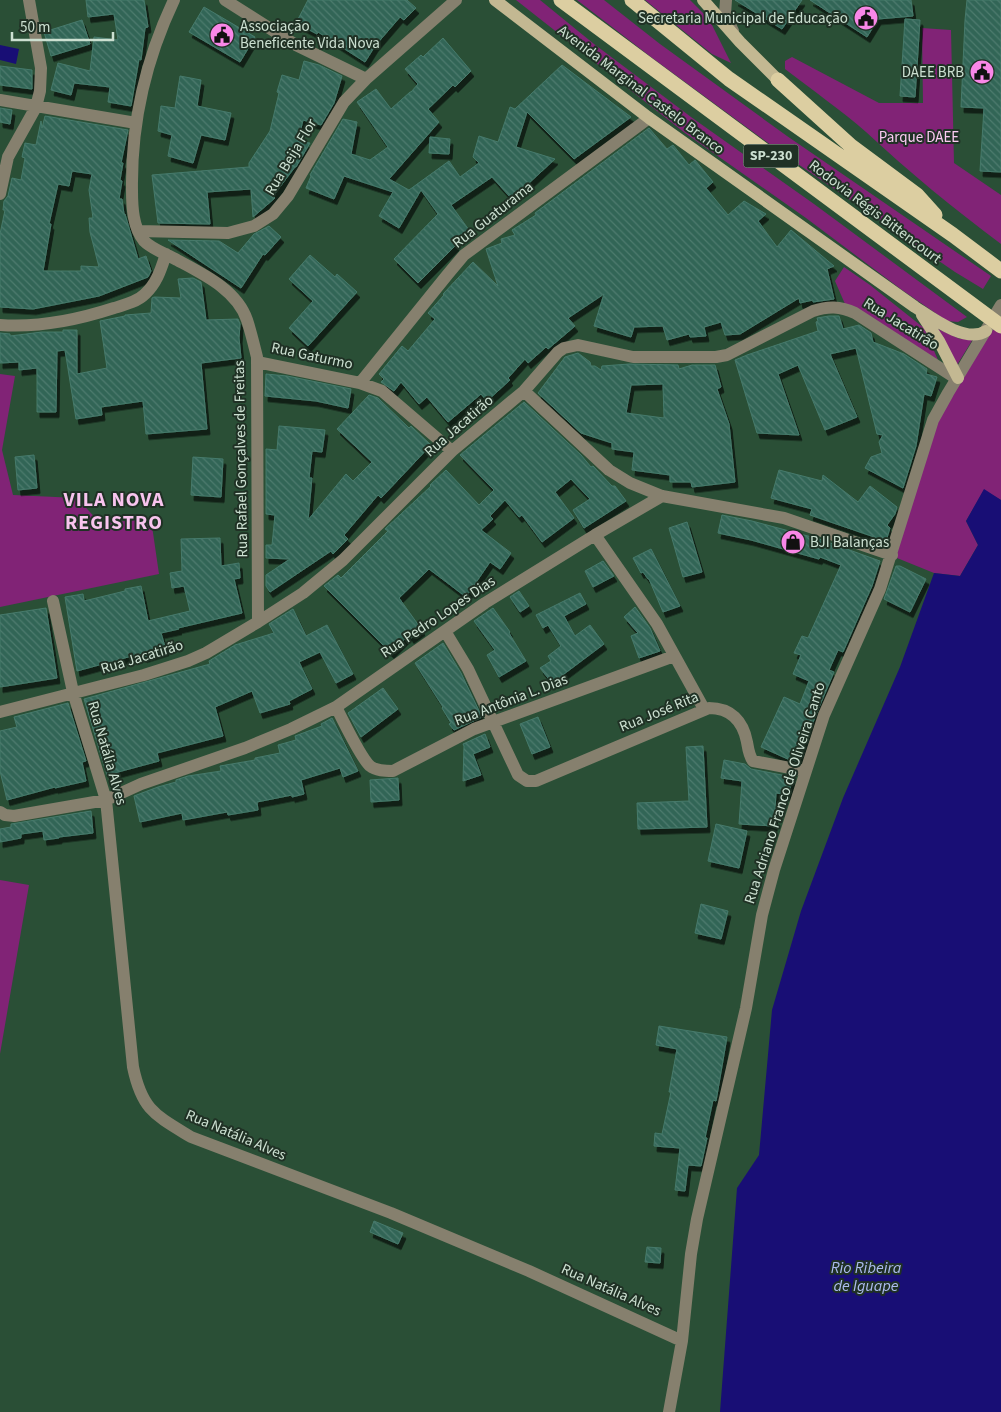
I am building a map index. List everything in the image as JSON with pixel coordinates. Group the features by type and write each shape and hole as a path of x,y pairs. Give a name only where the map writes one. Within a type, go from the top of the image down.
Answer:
{"highway":[{"name":"Rodovia Régis Bittencourt","path":"561,0 1001,326"},
{"name":"Rodovia Régis Bittencourt","path":"632,0 730,79 953,235 1001,271"},
{"path":"778,80 852,146 917,195 953,235"}],"main road":[{"name":"Avenida Marginal Castelo Branco","path":"495,0 648,118 916,307 947,327 962,332 975,335 986,330"},
{"path":"703,0 740,42 778,80"},
{"name":"Avenida Marginal Castelo Branco","path":"916,307 936,335 954,368 957,378"}],"street":[{"path":"0,194 8,157 36,107 40,91 41,68 29,0"},
{"path":"138,231 132,203 131,168 136,123 150,61 174,0"},
{"path":"225,0 282,38 366,79"},
{"name":"Rua Beija Flor","path":"138,231 228,233 240,231 264,221 281,206 337,113 353,92 456,0"},
{"path":"726,0 725,14 731,29 740,42"},
{"path":"0,100 136,123"},
{"name":"Rua Guaturama","path":"360,383 442,280 464,256 648,118"},
{"name":"Rua Rafael Gonçalves de Freitas","path":"138,231 144,241 155,249 198,271 223,288 236,301 247,319 257,362 258,622"},
{"path":"0,325 26,326 68,321 131,303 143,296 153,286 160,273 166,254"},
{"name":"Rua Adriano Franco de Oliveira Canto","path":"669,1412 682,1341 691,1254 697,1219 746,1008 762,915 774,870 832,697 880,589 933,420 1001,305"},
{"name":"Rua Jacatirão","path":"0,712 144,675 188,661 206,653 258,622 303,593 332,570 452,451 524,391 558,352 572,346 587,346 633,357 727,356 813,312 828,307 843,308 855,313 957,378"},
{"name":"Rua Gaturmo","path":"257,362 360,383 382,391 452,451"},
{"path":"524,391 610,470 630,483 662,496 784,518 892,555"},
{"name":"Rua Pedro Lopes Dias","path":"0,812 5,815 14,816 106,800 140,784 273,736 336,707 485,603 594,534 662,496"},
{"path":"594,534 657,624 704,709"},
{"name":"Rua Natália Alves","path":"53,601 73,692 106,800 133,1067 138,1088 147,1106 166,1122 191,1137 391,1213 529,1271 682,1341"},
{"path":"445,631 468,669 494,722"},
{"name":"Rua Antônia L. Dias","path":"336,707 367,762 371,766 386,771 401,768 474,729 674,656"},
{"name":"Rua José Rita","path":"494,722 518,775 527,781 536,781 704,709 718,708 737,718 744,731 750,757 753,761 806,771"}],"green space":[{"path":"516,0 540,0 594,44 691,117 814,204 967,317 958,322 947,321 902,290 806,218 685,133"},
{"path":"577,0 604,0 660,44 787,136 991,276 983,289 955,272 779,151"},
{"path":"645,0 690,0 709,19 731,63 712,54"},
{"name":"Parque DAEE","path":"922,28 951,30 954,163 1001,195 1001,244 932,190 847,116 785,69 785,61 792,57 879,103 923,103"},
{"path":"844,267 924,328 938,360 845,304 835,281"},
{"path":"1001,307 1001,500 984,490 966,521 978,545 960,576 934,573 892,556 934,421"},
{"path":"938,329 960,339 973,339 957,365"},
{"path":"0,374 15,376 2,450 13,495 77,498 100,523 151,519 159,574 0,607"},
{"path":"0,880 29,885 0,1054"}],"water":[{"path":"0,45 19,49 16,64 0,60"},
{"name":"Rio Ribeira de Iguape","path":"984,489 1001,500 1001,1412 720,1412 737,1188 759,1155 772,1010 801,911 843,798 900,667 934,573 960,576 978,545 966,521"}],"building":[{"path":"86,0 144,0 148,27 145,28 141,60 139,59 131,106 108,102 110,87 74,83 71,95 51,90 58,63 90,71 94,37 118,40 114,14 88,17"},
{"path":"308,0 407,0 416,8 404,20 400,17 375,46 365,62 318,32 317,34 296,23"},
{"path":"735,0 802,0 782,29"},
{"name":"Secretaria Municipal de Educação","path":"810,0 911,0 913,16 878,19 867,37"},
{"name":"DAEE BRB","path":"967,0 1001,0 1001,172 980,171 984,108 961,107"},
{"name":"Associação Beneficente Vida Nova","path":"204,7 255,37 240,62 189,32"},
{"path":"905,19 920,20 915,97 900,96"},
{"path":"82,20 90,44 51,56 44,32"},
{"path":"443,38 471,71 428,109 439,122 389,179 409,190 449,161 460,177 479,163 473,157 479,136 498,142 510,107 515,109 562,65 631,117 574,159 527,112 516,147 555,159 514,197 510,197 492,177 451,205 469,230 453,241 456,245 418,283 394,259 438,214 421,190 399,228 379,216 393,192 344,176 334,199 306,188 310,175 343,119 357,122 351,154 370,160 388,147 357,102 376,89 391,109 418,84 405,69 421,55 423,57"},
{"path":"304,61 319,65 342,76 334,103 321,125 303,120 298,141 310,143 296,167 273,196 275,198 253,217 251,189 207,192 210,224 158,223 152,175 249,167 249,163 270,131 282,75 299,80"},
{"path":"0,66 32,70 32,89 0,85"},
{"path":"180,76 201,80 197,106 231,113 225,140 201,135 193,163 168,156 172,135 158,131 161,106 175,108"},
{"path":"0,108 12,110 10,124 0,122"},
{"path":"45,116 128,130 121,163 123,163 119,199 122,199 124,214 138,259 146,256 151,271 148,277 99,296 33,309 0,307 0,234 5,210 3,210 4,201 8,196 12,178 21,180 25,158 22,157 25,143 36,145 41,121 42,128","holes":["72,171 92,174 89,190 93,218 89,218 90,232 99,267 81,266 81,271 43,271 51,224 49,224 58,184 69,186"]},
{"path":"649,128 667,149 673,145 689,165 695,160 713,182 706,188 728,215 744,201 766,214 758,221 777,247 791,230 834,266 827,269 834,299 800,303 799,298 740,334 725,335 721,322 704,327 706,336 690,337 689,334 667,340 663,326 634,327 631,337 594,326 604,294 568,318 575,326 528,363 525,359 508,378 510,380 487,401 481,394 448,422 427,397 419,404 401,382 394,391 381,382 384,379 379,374 402,346 408,351 435,319 428,313 473,262 498,286 486,249 502,243 501,239 515,235 512,230 536,215 535,213"},
{"path":"430,137 450,139 449,154 429,153"},
{"path":"269,226 281,237 265,255 263,254 241,288 168,240 219,241 238,253 254,234"},
{"path":"310,255 335,277 337,274 357,292 308,346 289,328 313,301 289,279"},
{"path":"193,278 201,282 206,320 238,319 240,324 241,358 201,363 207,429 146,434 143,401 101,407 102,415 76,419 65,350 57,351 56,412 37,412 37,368 19,370 19,362 0,363 0,333 10,334 10,336 77,330 77,374 107,368 100,321 125,315 151,313 152,298 181,298 178,279"},
{"path":"839,316 843,329 859,325 871,333 873,342 904,354 927,369 926,374 937,377 931,396 924,394 916,446 903,488 865,468 871,457 882,453 879,442 883,435 877,434 856,348 830,354 857,417 825,430 798,365 778,374 799,435 757,433 735,360 818,331 817,318"},
{"path":"578,353 590,362 591,366 601,370 602,366 629,364 678,365 679,369 692,365 715,365 721,387 717,389 729,424 735,482 692,487 691,482 670,482 670,475 632,470 634,452 612,449 612,443 581,433 538,393 565,357","holes":["663,384 664,418 626,413 631,385"]},
{"path":"266,374 287,376 351,389 348,408 316,401 265,396"},
{"path":"369,395 378,398 409,428 411,426 431,445 381,498 378,495 344,535 348,539 333,554 331,551 270,592 266,586 266,575 290,559 266,558 266,545 272,545 275,515 266,514 266,449 277,450 279,426 325,430 322,452 312,451 309,478 312,478 308,520 346,474 353,481 372,462 337,429"},
{"path":"524,402 581,455 591,467 593,466 612,486 615,486 626,501 584,528 573,510 590,499 571,479 555,492 574,518 542,542 522,515 519,517 505,500 490,516 493,519 481,530 511,553 500,569 490,562 466,597 429,569 399,598 422,630 411,638 409,635 391,653 324,586 338,575 341,578 388,531 385,529 446,470 479,505 494,490 460,455"},
{"path":"34,455 37,488 18,490 15,457"},
{"path":"193,457 223,459 221,497 191,495"},
{"path":"779,470 822,481 823,475 858,502 870,486 897,507 895,514 887,525 890,528 886,541 810,515 812,509 771,498"},
{"path":"722,515 819,539 880,561 872,586 843,652 838,650 829,670 834,672 798,761 790,760 761,747 784,697 800,704 809,681 793,674 801,655 794,653 802,636 808,638 841,565 820,557 819,559 718,533"},
{"path":"687,522 702,572 683,577 669,528"},
{"path":"220,538 221,566 239,563 240,578 234,579 242,613 161,633 166,650 144,657 143,653 77,671 65,597 83,594 84,601 141,586 148,621 190,611 184,586 172,588 170,573 182,571 181,539"},
{"path":"651,549 680,606 663,612 649,579 643,572 641,573 633,558"},
{"path":"603,561 614,576 593,587 585,571"},
{"path":"896,566 900,566 926,579 910,612 884,599"},
{"path":"519,591 529,606 520,612 510,597"},
{"path":"580,593 586,604 564,616 575,636 590,625 604,644 552,683 540,668 551,661 548,656 561,646 548,625 543,628 536,615"},
{"path":"635,607 650,628 660,651 639,658 631,636 638,633 624,617"},
{"path":"46,608 57,678 0,687 0,615"},
{"path":"493,608 510,632 526,661 499,677 487,655 495,650 474,621"},
{"path":"293,609 306,636 327,625 353,674 336,683 320,652 299,662 312,689 289,701 290,704 260,713 252,691 215,707 223,736 157,753 159,761 107,775 84,699 210,664 209,661 235,645 274,633 269,624"},
{"path":"443,643 461,673 482,717 454,730 449,724 451,723 443,707 415,663"},
{"path":"383,688 398,709 361,737 348,713"},
{"path":"68,703 86,761 82,762 86,781 7,800 0,771 0,731 17,727 14,717"},
{"path":"538,717 550,747 532,754 520,724"},
{"path":"332,718 358,771 343,777 340,768 301,780 304,794 257,802 258,810 228,815 227,812 183,820 182,813 140,822 134,796 188,776 221,771 220,766 255,760 255,758 280,753 278,745 296,740 295,736 322,726 321,724"},
{"path":"485,734 490,747 473,754 481,775 463,781 463,744"},
{"path":"703,746 707,827 638,829 637,803 689,801 686,747"},
{"path":"724,760 745,764 751,769 792,777 789,795 776,793 774,826 739,824 742,781 721,778"},
{"path":"398,778 399,800 371,802 370,780"},
{"path":"91,811 93,833 44,840 43,831 21,834 21,838 0,842 0,829 11,827 11,824"},
{"path":"716,824 747,831 739,868 708,861"},
{"path":"701,904 728,911 721,939 695,933"},
{"path":"659,1026 727,1037 716,1101 713,1100 701,1166 688,1165 685,1191 675,1190 680,1148 654,1146 655,1133 662,1134 671,1092 669,1092 677,1049 656,1045"},
{"path":"374,1221 403,1233 398,1244 370,1232"},
{"path":"647,1247 661,1248 660,1263 645,1262"}],"place":[{"name":"Secretaria Municipal de Educação","path":"866,18"},
{"name":"Associação Beneficente Vida Nova","path":"222,35"},
{"name":"DAEE BRB","path":"982,72"},
{"name":"BJI Balanças","path":"793,542"}],"district":[{"name":"VILA NOVA REGISTRO","path":"114,512"}]}
